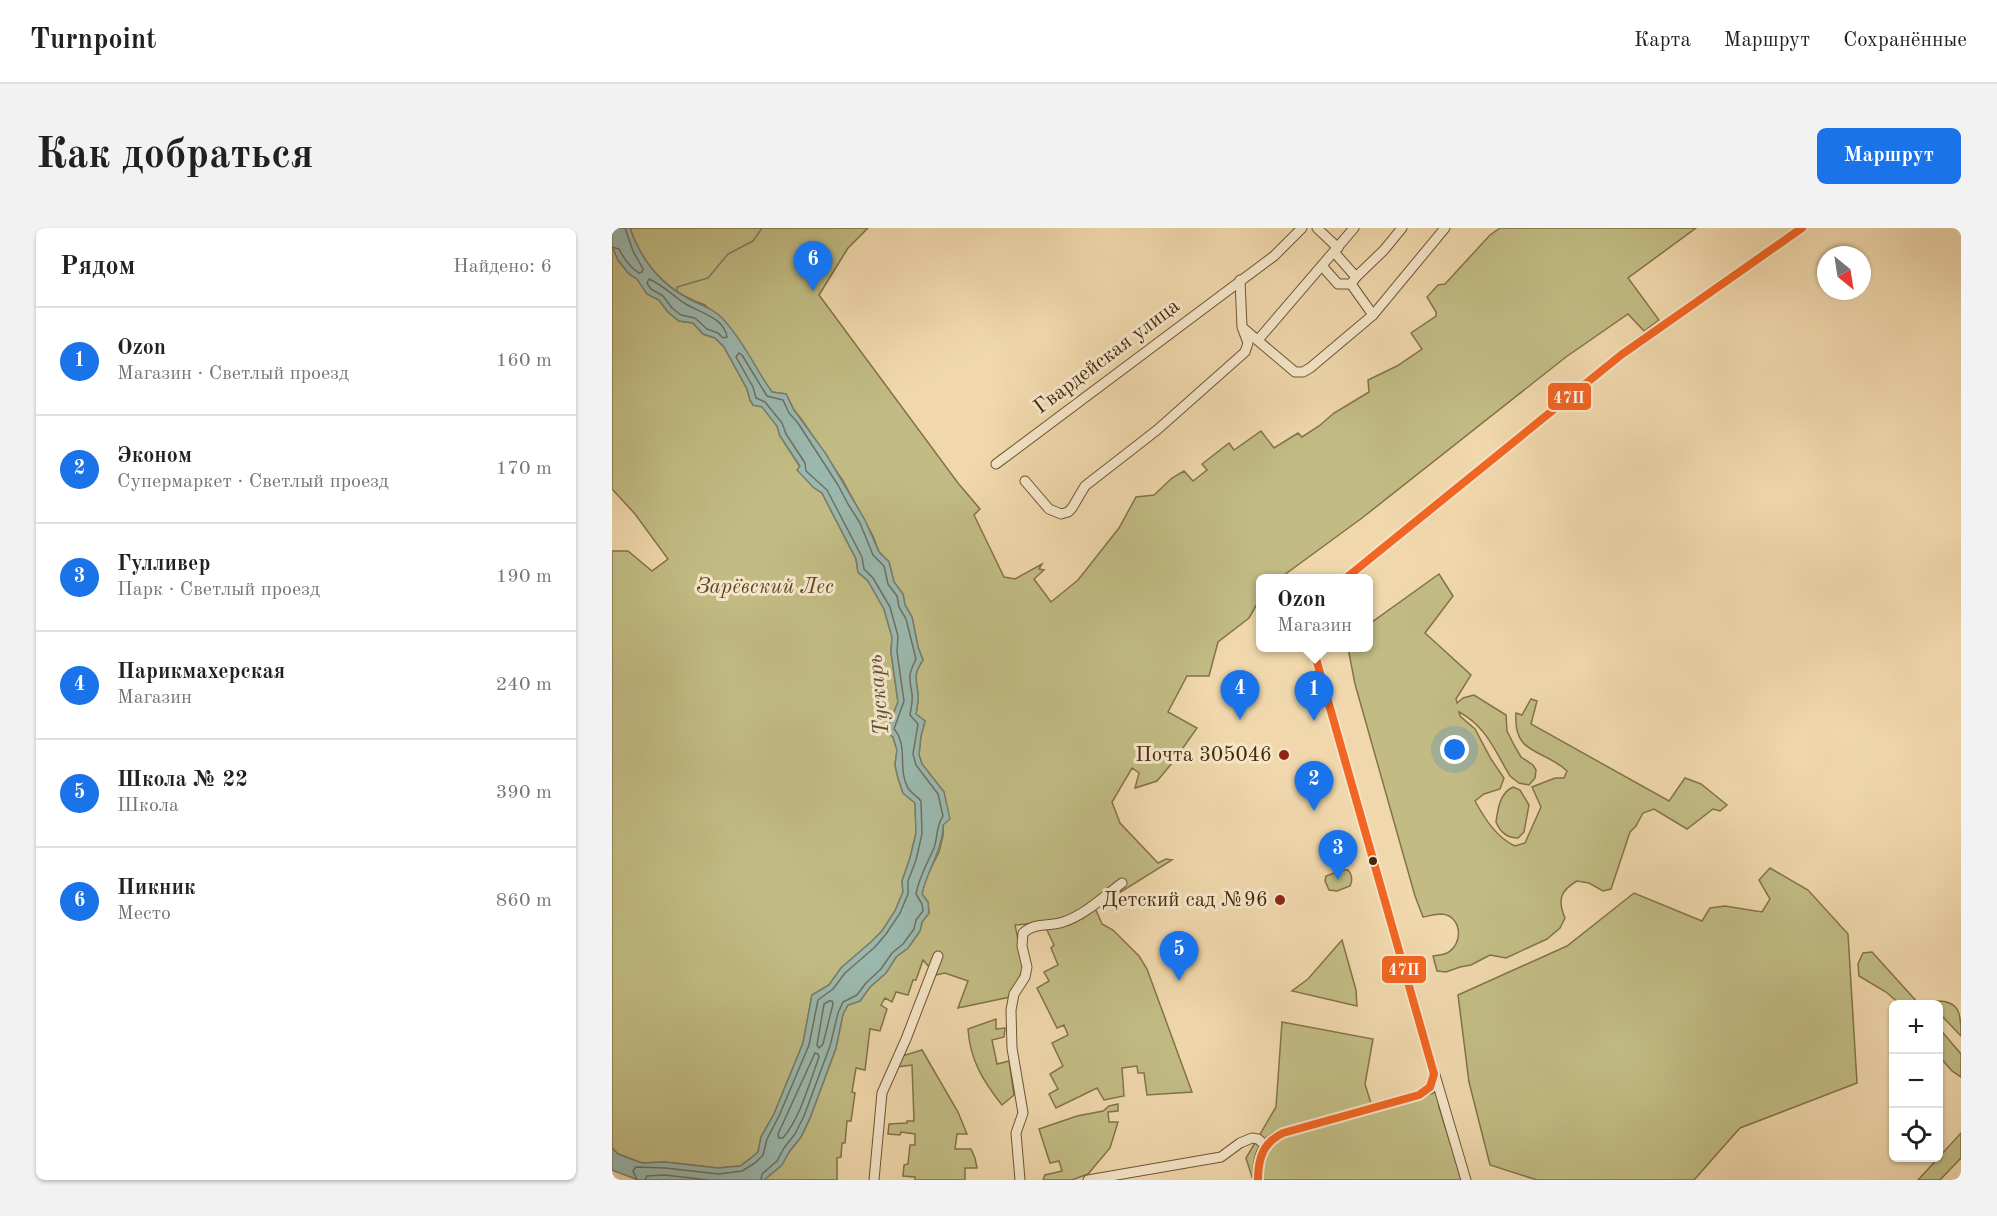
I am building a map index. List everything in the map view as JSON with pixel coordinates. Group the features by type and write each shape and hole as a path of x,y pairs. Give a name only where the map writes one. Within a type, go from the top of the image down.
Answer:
{"street":[{"name":"Гвардейская улица","path":"996,464 1274,256 1302,228"},
{"path":"1317,228 1336,250 1373,315"},
{"path":"1258,340 1353,228"},
{"path":"1322,266 1338,284 1354,281 1402,228"},
{"path":"1242,327 1295,372 1303,372 1327,355 1373,315 1445,228"},
{"path":"1352,574 1621,355 1802,228"},
{"path":"1025,481 1049,509 1061,513 1068,512 1085,486 1157,430 1245,352 1248,343 1242,327 1240,280"},
{"path":"1314,652 1466,1180"},
{"path":"1020,1180 1016,1133 1023,1113 1012,1047 1011,1010 1014,994 1027,967 1022,946 1023,933 1028,928 1064,922 1084,912 1122,883"},
{"path":"873,1180 882,1093 938,956"},
{"path":"1258,1180 1259,1155 1273,1137 1425,1092 1433,1081 1433,1067"},
{"path":"1088,1180 1221,1157 1240,1143 1252,1138 1258,1139 1265,1145"}],"green space":[{"path":"630,228 868,228 848,248 819,295 958,483 980,509 974,515 1004,577 1015,579 1042,564 1039,569 1044,570 1034,579 1051,602 1078,580 1119,528 1136,497 1154,495 1172,478 1184,471 1193,481 1207,470 1202,464 1229,443 1234,450 1261,431 1274,448 1298,433 1302,437 1334,413 1369,392 1368,380 1397,366 1422,349 1411,333 1436,316 1427,297 1438,285 1445,284 1490,235 1500,228 1696,228 1628,278 1659,320 1644,331 1628,314 1566,357 1362,518 1285,574 1256,574 1256,606 1249,618 1218,642 1209,676 1187,676 1168,712 1197,728 1157,781 1135,788 1139,773 1132,768 1112,802 1120,823 1158,863 1166,859 1172,860 1095,908 1102,924 1113,930 1139,956 1147,969 1192,1092 1147,1095 1144,1073 1138,1073 1137,1066 1122,1068 1124,1096 1104,1100 1097,1088 1056,1108 1049,1094 1058,1089 1050,1074 1063,1066 1052,1043 1068,1035 1064,1025 1057,1028 1037,988 1049,981 1044,972 1058,965 1051,948 1054,945 1046,928 1057,921 1015,925 1024,968 1010,997 958,1008 968,981 945,973 936,975 923,960 908,995 896,992 892,1002 885,998 881,1005 887,1009 880,1031 870,1029 865,1070 856,1068 851,1121 847,1121 845,1143 842,1143 841,1157 837,1158 837,1180 764,1180 781,1165 801,1137 836,1048 843,1014 848,1005 860,1001 870,987 886,973 896,957 908,948 929,913 928,902 922,894 925,880 939,852 943,836 944,792 922,764 919,755 925,721 916,714 918,699 916,676 923,660 912,617 905,605 903,594 894,582 889,562 879,552 873,536 843,481 794,410 786,394 772,392 705,305 679,293 658,276 649,266"},
{"name":"Зарёвский Лес","path":"612,246 618,260 629,274 637,278 647,294 659,300 679,321 693,323 703,334 715,338 724,347 753,405 762,406 777,426 780,436 813,487 822,493 856,559 858,572 868,581 884,609 892,637 891,652 898,702 889,725 897,750 895,765 903,793 915,803 916,833 902,881 903,892 895,911 882,931 841,968 829,985 812,995 803,1043 774,1114 761,1137 758,1152 740,1166 718,1168 665,1162 642,1163 618,1154 612,1148 612,551 628,551 652,571 668,559 635,514 612,489"},
{"path":"1439,574 1453,596 1425,633 1471,675 1456,699 1457,703 1463,698 1474,695 1506,715 1507,731 1514,745 1521,757 1533,765 1536,770 1535,778 1529,785 1519,783 1510,776 1483,732 1459,712 1460,716 1475,729 1504,778 1500,789 1484,794 1475,801 1497,833 1515,846 1525,843 1541,807 1532,787 1555,778 1564,778 1567,771 1531,750 1519,737 1516,713 1522,715 1531,699 1537,701 1531,724 1669,801 1685,778 1701,784 1727,805 1720,811 1713,809 1687,829 1654,809 1643,813 1630,832 1611,889 1603,891 1589,883 1577,881 1567,888 1561,901 1565,918 1560,928 1547,939 1506,958 1490,955 1471,965 1446,972 1437,971 1433,956 1445,954 1452,949 1458,937 1457,925 1449,916 1442,914 1423,917 1355,684 1349,652 1373,652 1373,621"},
{"path":"1513,787 1520,790 1529,805 1524,832 1518,838 1504,834 1496,822 1502,797"},
{"path":"1770,868 1808,890 1848,934 1857,1083 1740,1128 1694,1180 1537,1180 1490,1165 1469,1082 1458,995 1567,946 1634,893 1702,921 1710,908 1725,906 1762,912 1770,899 1759,880"},
{"path":"1348,870 1350,873 1352,880 1350,886 1337,891 1329,890 1325,881 1326,876"},
{"path":"1342,940 1356,990 1357,1006 1292,991 1308,979"},
{"path":"1872,952 1915,1000 1895,1000 1859,976 1858,964 1863,953"},
{"path":"1943,1001 1955,1006 1958,1010 1961,1036 1943,1017"},
{"path":"996,1019 996,1029 1005,1028 1004,1037 992,1040 997,1064 1009,1061 1014,1095 1002,1105 979,1070 971,1051 968,1029"},
{"path":"1282,1022 1373,1039 1365,1084 1373,1110 1437,1092 1439,1107 1462,1180 1253,1180 1246,1158 1276,1107"},
{"path":"1943,1033 1961,1054 1961,1077 1943,1061"},
{"path":"922,1050 958,1112 967,1134 957,1134 955,1149 971,1149 975,1158 977,1168 965,1168 965,1180 915,1180 915,1177 903,1176 904,1165 908,1164 910,1145 915,1145 915,1134 901,1132 900,1135 888,1134 889,1124 914,1121 912,1065 896,1067 899,1057"},
{"path":"1118,1104 1118,1111 1108,1112 1109,1122 1118,1122 1110,1148 1088,1174 1072,1180 1043,1180 1045,1175 1062,1171 1059,1161 1050,1163 1039,1129 1077,1116 1103,1111 1109,1106"},
{"path":"1961,1133 1961,1158 1940,1180 1918,1180 1934,1162 1943,1162 1943,1153"}],"water":[{"path":"612,228 630,228 646,261 661,279 680,294 716,313 730,327 772,392 786,394 794,410 826,454 865,520 879,552 889,562 894,582 903,594 905,605 912,617 923,660 916,676 918,699 916,714 925,721 919,755 922,764 944,792 950,819 943,825 938,851 924,885 922,894 928,902 929,913 922,922 920,931 908,948 896,957 886,973 870,987 860,1001 848,1005 843,1014 836,1048 801,1137 782,1165 764,1180 638,1180 612,1170 612,1148 618,1154 642,1163 665,1162 718,1168 740,1166 751,1158 758,1152 761,1137 774,1114 803,1043 812,995 829,985 841,968 882,931 895,911 903,892 902,881 916,833 915,803 903,793 898,778 895,765 897,750 893,737 882,730 889,725 898,702 891,652 892,637 884,609 868,581 858,572 856,559 822,493 797,470 800,466 780,436 777,426 762,407 753,405 724,347 715,338 703,334 693,323 679,321 659,300 647,294 637,279 629,274 618,260 612,246"}],"waterway":[{"path":"677,291 677,287 708,278 728,254 753,241 762,228"}],"transit line":[{"name":"47П","path":"1351,574 1621,355 1802,228"},
{"name":"47П","path":"1258,1180 1263,1152 1276,1137 1283,1133 1419,1095 1430,1087 1434,1074 1314,652"}],"place":[{"name":"Пикник","path":"813,291"},
{"name":"Парикмахерская","path":"1240,720"},
{"name":"Ozon","path":"1314,721"},
{"name":"Почта 305046","path":"1284,755"},
{"name":"Эконом","path":"1314,811"},
{"name":"Гулливер","path":"1338,880"},
{"name":"Детский сад №96","path":"1280,900"},
{"name":"Школа № 22","path":"1179,981"}],"water label":[{"name":"Тускарь","path":"879,695"}]}
